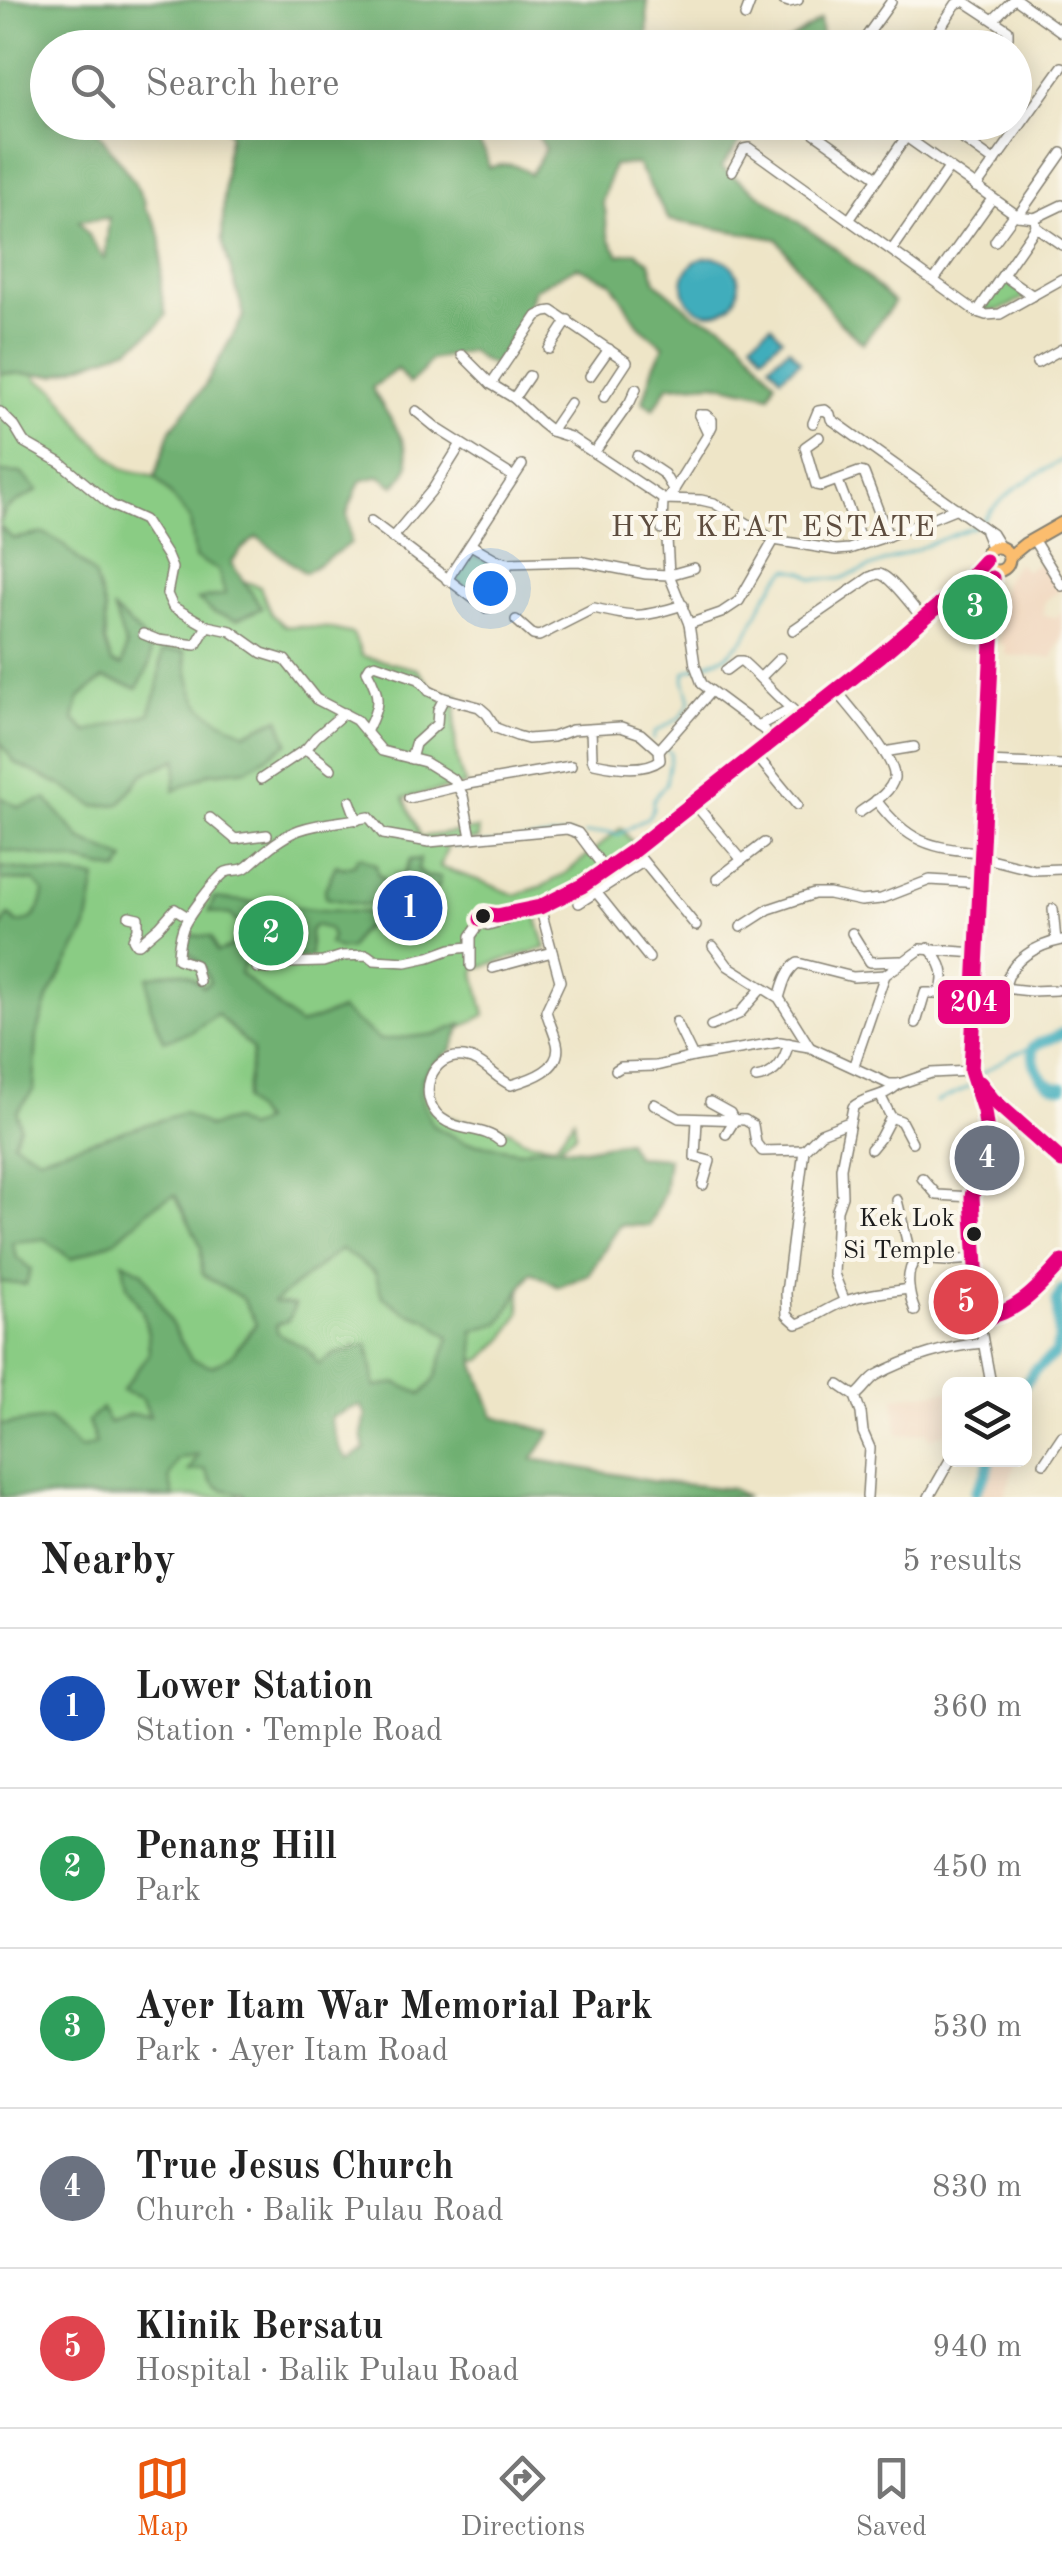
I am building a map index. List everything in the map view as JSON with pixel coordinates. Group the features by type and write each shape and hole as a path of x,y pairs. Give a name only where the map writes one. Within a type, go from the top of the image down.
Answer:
{"main road":[{"path":"1062,523 997,559 971,1071 984,1104 986,1122 972,1196 979,1318 1004,1315 1020,1305 1062,1262"},
{"path":"971,1071 984,1091 1062,1161"},
{"path":"986,1122 1000,1112 1022,1126"}],"street":[{"path":"745,16 751,0"},
{"path":"783,0 798,0"},
{"path":"994,19 1015,0 1062,32"},
{"path":"871,30 891,2"},
{"path":"938,30 960,2 967,2 1007,30"},
{"path":"1032,109 1062,67"},
{"path":"824,140 878,178"},
{"path":"848,220 905,140"},
{"path":"909,140 1016,215 1036,223 1062,245"},
{"path":"964,140 994,162"},
{"path":"976,188 1010,140"},
{"path":"732,171 744,149 749,148 986,315 1000,314 1062,279"},
{"path":"994,241 1062,153"},
{"path":"892,250 949,168"},
{"path":"934,280 992,199"},
{"path":"977,312 1036,223 1062,205"},
{"path":"1003,275 1034,296"},
{"path":"491,384 525,331 540,314 552,311 627,362 604,397"},
{"path":"549,349 568,320"},
{"path":"590,376 609,349"},
{"path":"1036,363 1062,349"},
{"path":"462,356 551,430 570,436 668,496 714,503 774,540 836,550 888,536 957,508"},
{"path":"514,398 530,376"},
{"path":"594,453 636,389"},
{"path":"551,430 570,403"},
{"path":"416,411 514,477"},
{"path":"0,412 22,440 60,463 111,505 144,520 172,568 167,594 174,607 206,626 231,631 262,653 285,660 316,699 356,720 382,751 425,762 454,780 460,787 472,837"},
{"path":"471,966 472,932 481,922 488,925 566,895 634,850 997,559 984,529 832,420 829,413 818,412 813,423"},
{"path":"668,496 708,434"},
{"path":"819,437 804,447 816,485 864,473 888,536"},
{"path":"392,538 433,489 461,444"},
{"path":"637,456 664,474 668,496 662,528"},
{"path":"447,580 522,465"},
{"path":"838,481 862,544"},
{"path":"370,521 486,608 492,606 508,563"},
{"path":"667,539 669,575 690,624 702,684 776,738"},
{"path":"690,624 722,613 739,601 774,540"},
{"path":"1029,542 1062,586"},
{"path":"471,545 508,563 579,561 669,575 694,568"},
{"path":"793,630 878,574 890,581 923,619"},
{"path":"516,620 539,636 594,608 633,617 683,606"},
{"path":"144,634 196,645 206,626"},
{"path":"761,677 780,658"},
{"path":"726,670 740,660 802,718"},
{"path":"367,730 378,695 367,671 373,664 408,674 444,698 479,706 500,730 528,739 556,737 572,730 621,727 662,747"},
{"path":"836,690 893,766 893,783 860,812"},
{"path":"592,729 592,761 652,766 660,760 662,747 710,692"},
{"path":"411,759 415,744 437,724 444,698"},
{"path":"758,726 790,709"},
{"path":"261,779 306,749 344,713"},
{"path":"884,752 914,747"},
{"path":"306,749 332,769"},
{"path":"756,755 797,805"},
{"path":"986,762 1062,765"},
{"path":"409,798 571,766"},
{"path":"876,800 912,836 944,850 1043,871 1062,869"},
{"path":"350,801 357,820"},
{"path":"694,803 742,860"},
{"path":"199,981 195,966 178,958 188,918 223,874 246,868 256,856 292,832 369,817 381,833 429,842 472,837 520,838 568,828 580,836 605,870"},
{"path":"210,818 235,839 266,835"},
{"path":"717,879 764,843"},
{"path":"634,850 696,926"},
{"path":"579,904 643,862"},
{"path":"741,927 769,909 814,894 860,901 881,899 930,880 980,883"},
{"path":"596,892 649,958"},
{"path":"500,1140 443,1119 431,1105 428,1085 438,1067 461,1056 478,1062 512,1085 544,1072 553,1064 558,1049 546,1010 560,981 536,908"},
{"path":"129,916 138,918 133,939 136,944 149,937 174,909 188,918"},
{"path":"1005,987 1021,958 1041,944 1059,941 1054,909"},
{"path":"852,934 870,962 904,961"},
{"path":"713,946 728,966 779,998 810,1047"},
{"path":"257,968 322,962 342,956 367,955 376,960 406,962 469,947"},
{"path":"916,1023 926,993 942,989 942,964 930,948"},
{"path":"854,1066 886,975 920,949 977,953"},
{"path":"494,968 552,952"},
{"path":"779,998 786,976 798,962 853,977 886,975"},
{"path":"975,985 1057,990"},
{"path":"711,1026 739,1014 761,989"},
{"path":"676,1022 693,1056"},
{"path":"616,1070 780,1042 810,1047 886,1083 899,1084"},
{"path":"756,1078 770,1074 784,1061 789,1043"},
{"path":"845,1302 834,1274 836,1210 842,1196 841,1168 854,1104 932,1073 971,1071"},
{"path":"881,1096 891,1118 901,1121 912,1142"},
{"path":"710,1102 734,1120"},
{"path":"654,1104 674,1116 745,1120 753,1125 756,1143 762,1151 804,1150"},
{"path":"872,1148 891,1118"},
{"path":"698,1120 695,1157 710,1161 702,1184"},
{"path":"726,1134 734,1120"},
{"path":"849,1122 821,1133 804,1150 786,1293 787,1315 797,1324 804,1323 866,1295 909,1289"},
{"path":"922,1178 937,1194 972,1196"},
{"path":"897,1200 916,1260"},
{"path":"916,1312 909,1289 910,1266 916,1260 974,1259"},
{"path":"979,1318 990,1377"},
{"path":"855,1396 867,1388 873,1377 907,1362 960,1345 983,1343"},
{"path":"840,1385 855,1396 870,1448 867,1497"},
{"path":"1044,1463 1062,1436"},
{"path":"929,1497 946,1467"}],"shaded area":[{"path":"1043,561 1060,591 1044,601 1043,615 1056,617 1062,611 1062,638 1052,658 1005,655 1005,645 999,644 1004,581 1018,562 1025,571"},
{"path":"942,1392 942,1434 929,1438 928,1432 898,1435 894,1397"},
{"path":"991,1467 1014,1467 1004,1497 968,1497 973,1490 978,1493"}],"green space":[{"path":"0,0 647,0 648,30 30,30 30,140 104,140 133,180 156,225 162,251 161,291 166,315 156,328 130,348 56,375 0,373","holes":["109,218 104,259 79,221"]},
{"path":"820,20 821,30 805,30"},
{"path":"229,140 477,140 489,167 516,166 530,175 545,149 540,140 741,140 721,167 840,252 894,303 863,343 837,320 777,239 669,220 637,164 613,165 602,203 608,234 619,255 636,252 650,262 656,282 695,315 721,324 739,337 775,381 770,395 715,383 668,386 654,409 643,402 664,346 640,327 611,282 577,267 534,289 525,318 494,365 470,351 430,360 409,384 397,369 372,388 405,446 405,474 394,486 380,476 360,481 347,513 351,543 305,573 257,537 243,548 231,563 262,608 237,620 214,613 198,600 225,594 218,570 195,558 190,519 155,476 171,429 204,387 244,315 222,240"},
{"path":"1003,279 1027,296 1000,309 983,309"},
{"path":"0,360 36,369 37,379 55,389 88,435 123,469 151,475 234,533 228,566 241,580 260,587 271,614 285,626 328,628 353,634 362,656 417,669 435,691 458,695 455,741 466,785 404,798 421,837 478,829 479,839 449,843 440,867 515,895 566,873 621,828 641,853 628,868 572,904 570,894 544,910 537,919 546,948 476,968 485,1015 453,1036 445,1058 425,1085 428,1102 444,1115 504,1128 528,1141 555,1145 574,1119 576,1133 560,1145 553,1161 520,1285 520,1313 505,1338 481,1360 461,1364 455,1378 402,1407 347,1402 261,1469 238,1497 0,1497"},
{"path":"0,472 21,473 38,490 6,509 0,523"},
{"path":"0,527 13,539 44,533 63,544 94,575 105,610 105,642 112,663 122,666 126,647 114,611 140,634 149,649 149,665 137,688 104,678 79,698 74,720 87,732 149,714 158,689 162,651 184,651 195,695 207,711 246,733 279,718 288,743 248,769 210,773 174,791 177,759 143,774 120,804 95,806 15,763 0,742"},
{"path":"473,555 502,567 487,602 455,580"},
{"path":"985,579 989,588 985,634 957,601"},
{"path":"0,797 19,807 46,799 82,840 125,859 119,871 0,850"},
{"path":"361,857 376,865 378,875 384,878 380,891 385,904 362,905 326,898 325,889 336,865 343,868"},
{"path":"420,859 418,870 426,877 440,877 438,888 389,894 395,875 404,874 410,860"},
{"path":"0,867 96,878 87,928 49,996 37,1034 34,1089 17,1112 20,1126 13,1142 39,1157 183,1113 209,1127 232,1120 247,1129 262,1121 244,1100 253,1050 217,1014 193,1031 164,1041 150,1005 148,977 178,972 189,975 203,987 210,982 202,965 186,950 190,935 211,937 217,952 231,947 239,926 231,915 209,912 214,898 381,913 413,925 415,934 409,928 377,934 369,924 350,949 339,949 329,944 329,929 315,925 310,931 310,956 278,957 265,940 246,951 240,973 299,1025 341,1010 380,1040 438,1034 462,1024 451,1051 425,1075 420,1095 433,1126 465,1142 519,1151 542,1146 584,1149 627,1141 635,1156 668,1158 664,1193 649,1226 620,1225 589,1274 559,1287 531,1272 500,1323 473,1331 475,1365 494,1416 551,1432 533,1459 651,1481 732,1489 747,1497 243,1497 244,1494 216,1486 205,1469 189,1471 198,1455 178,1459 169,1478 174,1497 0,1497 0,1425 49,1419 80,1449 96,1444 88,1421 102,1408 109,1423 130,1414 150,1416 142,1398 122,1391 149,1353 143,1313 127,1286 123,1262 143,1272 191,1359 212,1366 231,1356 256,1324 243,1299 202,1274 201,1246 175,1195 155,1205 116,1240 71,1259 45,1239 12,1242 17,1258 31,1269 26,1285 0,1282 0,929 9,915 17,923 33,917 44,892 34,881 0,880","holes":["341,1249 375,1273 382,1296 405,1312 428,1320 449,1337 435,1379 422,1394 396,1383 375,1387 368,1344 335,1354 319,1364 307,1349 278,1333 276,1325 289,1320 295,1305 274,1302","361,1406 366,1415 362,1434 365,1449 348,1459 340,1449 330,1418"]}],"water":[{"path":"711,257 731,265 739,285 731,305 711,313 691,305 683,285 691,265"},
{"path":"771,325 782,338 763,355 752,341"},
{"path":"789,348 800,361 781,377 770,364"}],"waterway":[{"path":"982,521 1010,493 1062,460"},
{"path":"653,740 655,732 681,717 690,701 685,672 726,656 745,638 765,598 788,569 804,572 813,579 840,579 976,526"},
{"path":"585,834 618,835 648,817 653,800 666,784 671,753 666,750"},
{"path":"454,847 572,835"},
{"path":"1062,1033 1033,1047 1039,1074 1048,1083 1062,1087"},
{"path":"981,1074 1033,1047"},
{"path":"936,1102 969,1087"},
{"path":"1030,1377 1055,1354 1059,1340 1057,1300 1062,1290"},
{"path":"975,1492 988,1467"}],"transit line":[{"name":"204","path":"481,919 485,914 497,916 540,907 582,886 634,850 881,655 985,561"},
{"name":"204","path":"992,578 994,602 971,1071 986,1125 972,1197 979,1319 1015,1306 1062,1262"},
{"name":"204","path":"980,1083 992,1099 1062,1161"}],"place":[{"name":"Ayer Itam War Memorial Park","path":"975,607"},
{"name":"Lower Station","path":"410,908"},
{"name":"Penang Hill","path":"271,933"},
{"name":"True Jesus Church","path":"987,1158"},
{"name":"Kek Lok Si Temple","path":"974,1234"},
{"name":"Klinik Bersatu","path":"966,1302"}],"district":[{"name":"HYE KEAT ESTATE","path":"774,528"}]}
